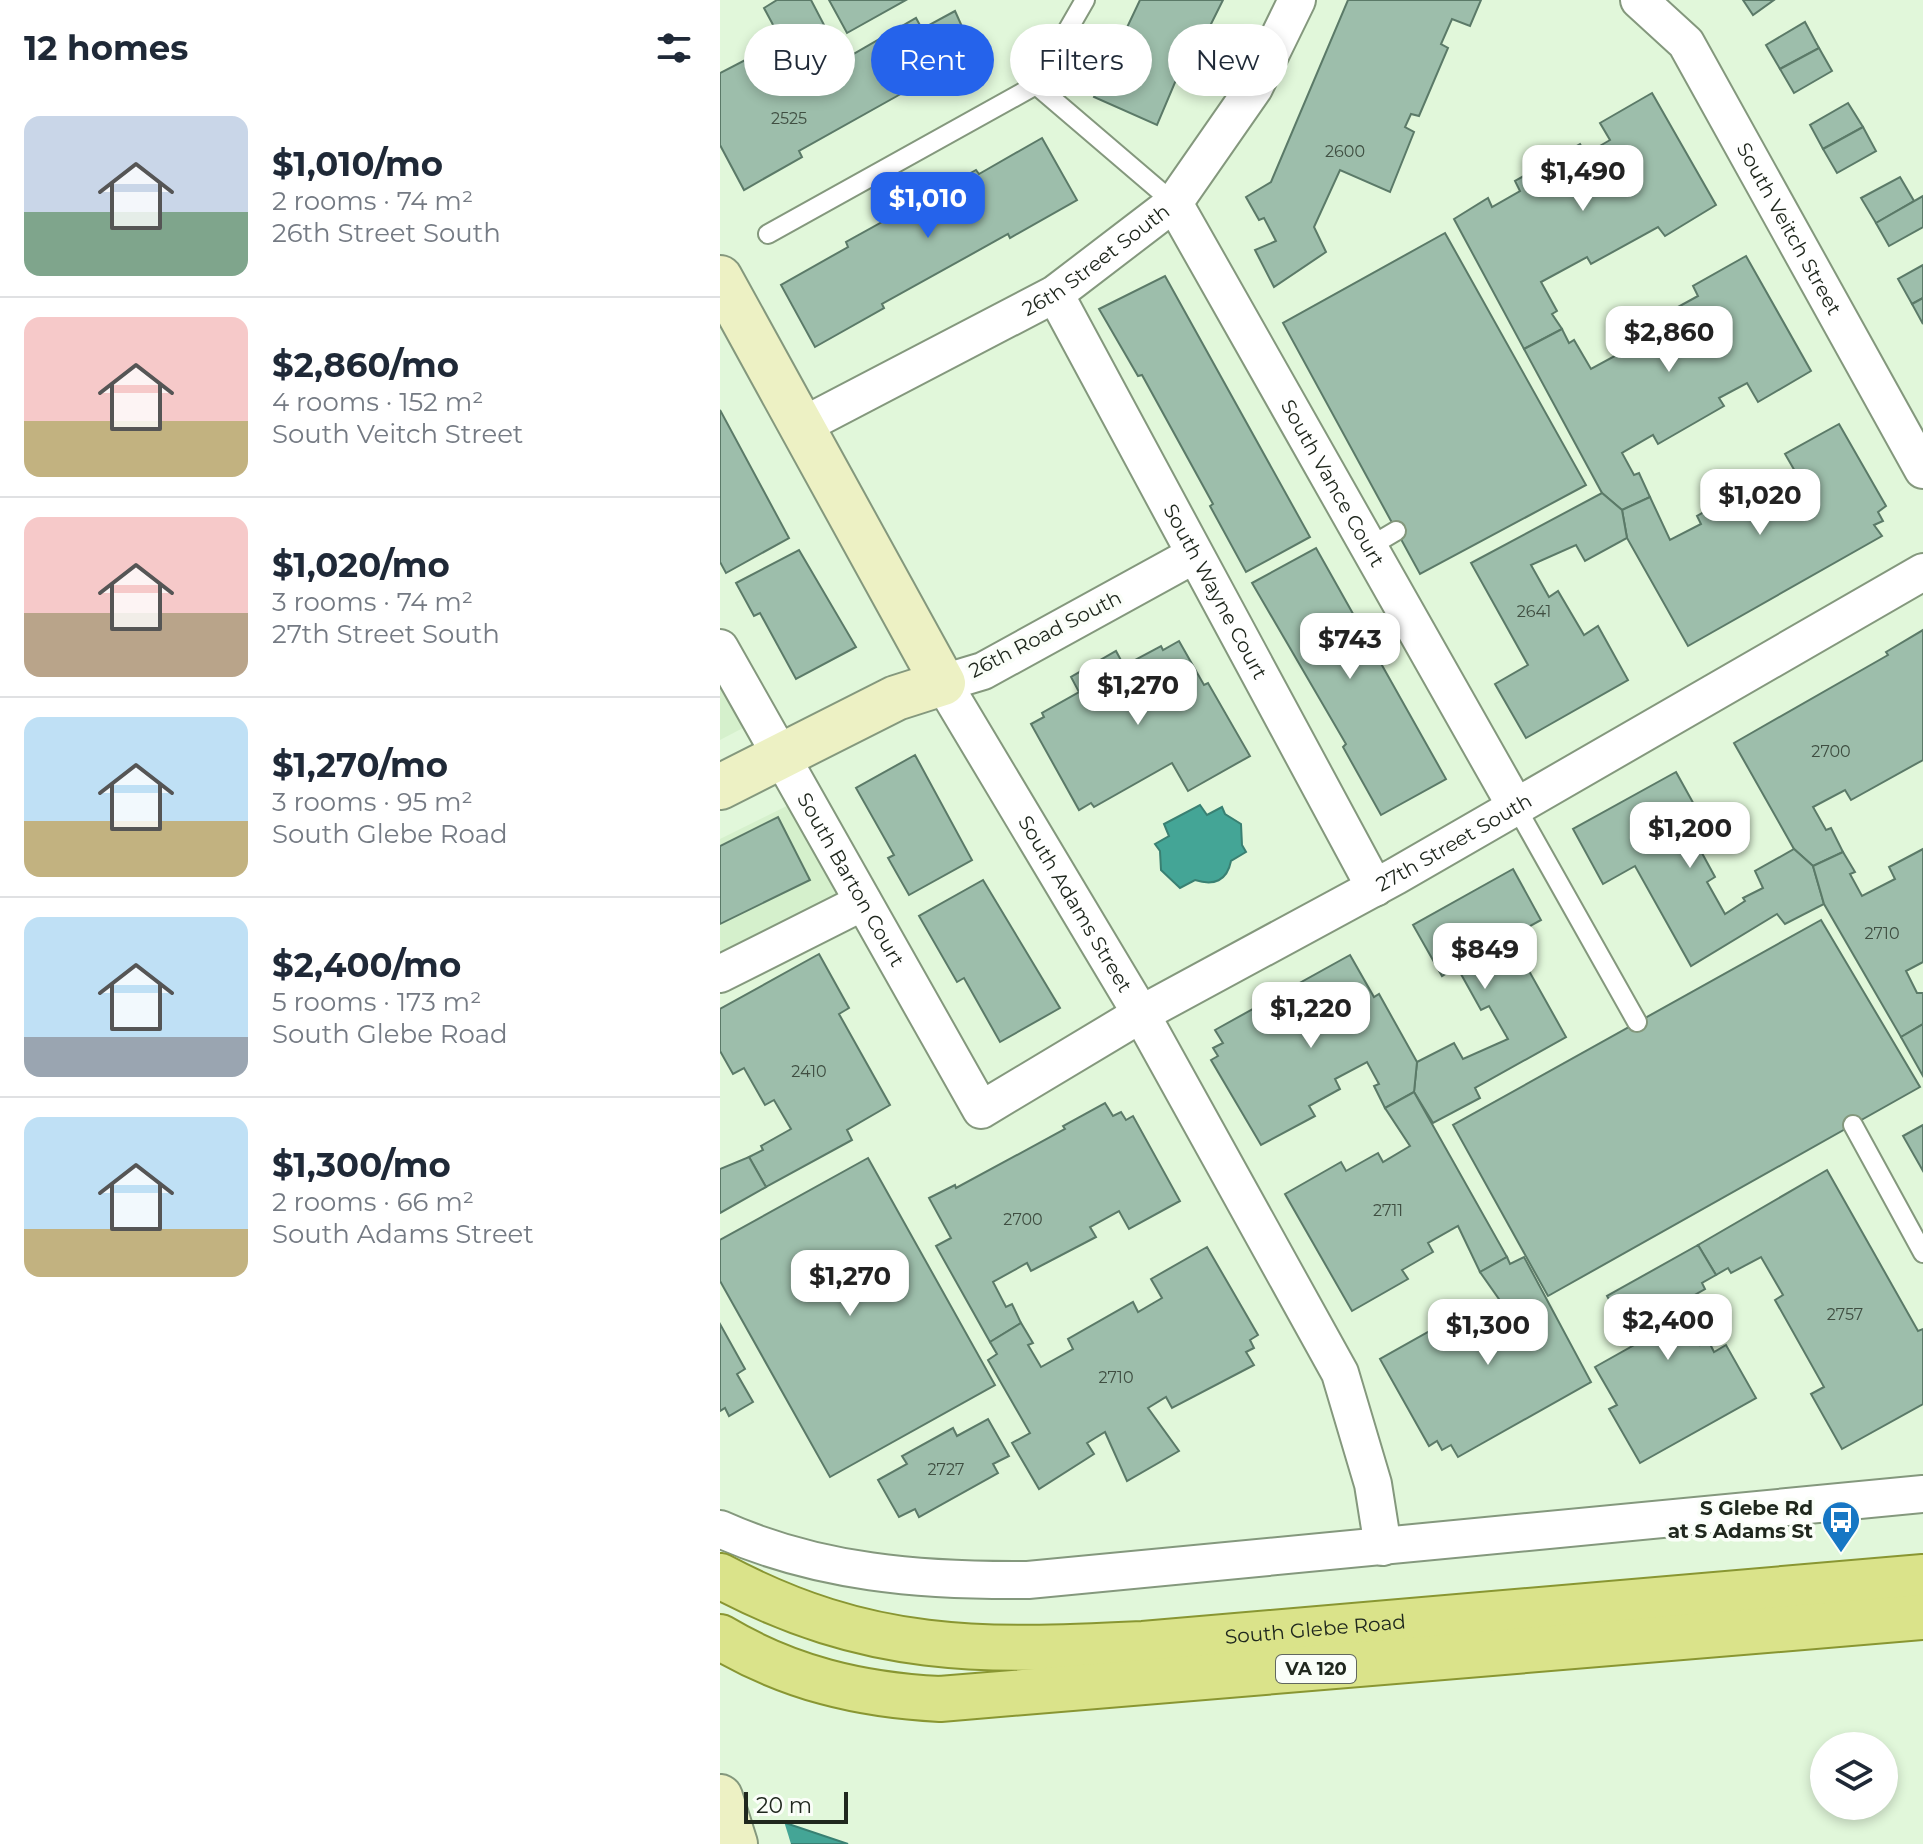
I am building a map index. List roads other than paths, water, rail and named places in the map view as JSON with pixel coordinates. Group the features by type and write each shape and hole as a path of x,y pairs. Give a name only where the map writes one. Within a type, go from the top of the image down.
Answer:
{"main road":[{"name":"South Glebe Road","path":"720,1577 779,1605 863,1633 913,1643 1019,1650 1143,1644 1923,1577"},
{"name":"South Glebe Road","path":"720,1637 758,1659 843,1688 887,1696 940,1699 1923,1617"}],"street":[{"name":"26th Street South","path":"804,425 1055,294 1174,203 1254,88 1297,0"},
{"name":"South Veitch Street","path":"1639,0 1686,43 1923,470"},
{"name":"South Vance Court","path":"1174,203 1383,539 1516,807"},
{"name":"South Adams Street","path":"720,278 804,425 943,683 1141,1014 1340,1373 1373,1484 1383,1547"},
{"name":"South Wayne Court","path":"1055,294 1375,888"},
{"name":"26th Road South","path":"720,787 896,698 983,671 1194,555"},
{"name":"27th Street South","path":"981,1110 1141,1014 1375,888 1923,572"},
{"name":"South Barton Court","path":"720,648 981,1110"},
{"path":"720,974 863,902"},
{"path":"720,1529 770,1549 861,1572 951,1581 1028,1580 1923,1494"},
{"path":"720,1797 735,1844"}],"lane":[{"path":"1071,24 1085,0"},
{"path":"768,234 1016,96"},
{"path":"1049,96 1174,203"},
{"path":"1516,807 1637,1022"},
{"path":"1853,1125 1923,1253"}],"water":[{"path":"1200,805 1207,815 1222,807 1225,814 1241,824 1242,845 1246,852 1231,861 1219,880 1195,880 1180,888 1161,870 1160,851 1155,844 1169,836 1164,824"},
{"path":"720,1801 848,1844 720,1844"}],"place":[{"name":"S Glebe Rd at S Adams St","path":"1841,1554"}]}
